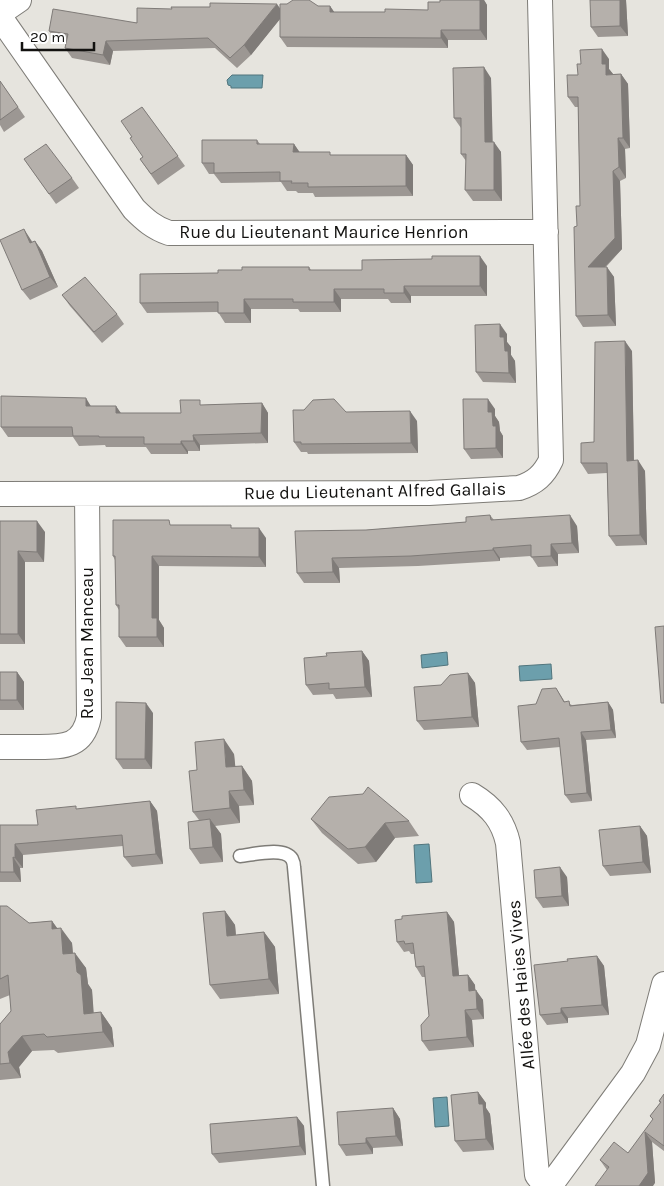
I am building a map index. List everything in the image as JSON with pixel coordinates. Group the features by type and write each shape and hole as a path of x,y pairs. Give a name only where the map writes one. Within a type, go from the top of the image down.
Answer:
{"street":[{"path":"0,13 19,0"},
{"name":"Rue du Lieutenant Alfred Gallais","path":"0,494 429,493 519,488 529,484 545,472 550,460 540,2"},
{"name":"Rue du Lieutenant Maurice Henrion","path":"0,17 134,209 158,230 169,232 546,232"},
{"name":"Rue Jean Manceau","path":"0,747 57,747 68,745 81,737 87,727 89,707 87,494"},
{"name":"Allée des Haies Vives","path":"472,795 489,807 498,818 505,832 508,844 538,1176 546,1186"},
{"path":"550,1186 633,1073 659,1024 664,984"}],"lane":[{"path":"240,856 278,852 292,858 323,1186"}],"water":[{"path":"232,75 263,75 262,88 231,88 227,80"},
{"path":"447,652 448,665 422,668 421,655"},
{"path":"551,664 552,679 520,681 519,666"},
{"path":"429,844 432,882 416,883 414,845"},
{"path":"447,1097 449,1126 435,1127 433,1098"}],"building":[{"path":"293,0 309,0 318,6 330,6 330,12 385,12 385,9 428,10 428,2 440,2 440,0 480,0 480,30 441,30 441,38 280,37 280,4 287,4"},
{"path":"590,0 620,0 620,26 591,27"},
{"path":"210,3 277,4 244,45 230,58 208,38 106,41 103,55 65,48 68,34 49,31 53,9 137,23 137,8 210,7"},
{"path":"602,49 602,64 606,64 606,75 621,74 623,138 618,138 619,167 613,171 615,238 588,267 607,267 608,315 576,316 574,227 577,226 576,206 580,206 578,97 568,97 567,75 578,75 577,64 581,64 580,50"},
{"path":"484,67 485,142 494,142 494,190 465,190 466,154 461,154 461,118 454,118 453,68"},
{"path":"0,81 18,107 0,120"},
{"path":"142,107 178,156 151,174 140,159 143,157 121,121"},
{"path":"202,140 257,140 257,144 294,144 293,152 330,152 330,155 406,155 406,186 308,187 308,183 280,181 280,172 214,173 214,163 202,163"},
{"path":"46,144 72,178 49,194 24,159"},
{"path":"24,229 30,243 35,241 50,277 22,290 0,240"},
{"path":"432,256 480,256 480,286 404,286 404,293 384,293 384,289 334,289 334,302 293,302 293,299 244,299 244,313 218,313 218,302 140,303 140,274 218,273 218,270 242,270 242,267 309,267 309,270 362,270 362,260 432,259"},
{"path":"85,277 117,314 94,332 62,295"},
{"path":"500,324 500,337 504,337 505,351 508,351 509,373 476,372 475,325"},
{"path":"625,341 627,461 638,460 640,535 609,536 607,463 581,463 581,443 594,442 595,342"},
{"path":"1,396 86,398 86,406 116,406 116,413 181,413 180,400 200,400 200,405 262,403 261,433 193,435 194,441 181,441 181,444 144,444 144,437 73,436 72,427 1,427"},
{"path":"334,399 346,412 410,411 411,443 301,444 301,442 294,442 293,410 304,410 313,400"},
{"path":"463,399 488,399 488,412 492,412 493,426 496,426 496,448 464,449"},
{"path":"490,515 491,520 570,515 572,543 551,544 551,556 531,557 531,545 493,548 493,550 411,556 332,558 333,572 297,573 295,531 366,530 466,522 466,517"},
{"path":"113,520 169,520 170,525 231,525 231,528 259,528 259,557 152,556 152,618 157,618 157,637 119,637 119,605 116,605 115,556 113,556"},
{"path":"0,521 37,521 37,552 18,551 18,634 0,634"},
{"path":"664,626 664,703 661,703 655,627"},
{"path":"362,651 365,687 329,689 329,683 306,685 304,658 327,656 326,653"},
{"path":"0,672 17,672 17,700 0,700"},
{"path":"468,673 472,717 417,721 414,687 441,685 450,675"},
{"path":"556,688 564,702 569,701 570,706 608,702 611,730 581,732 587,793 565,795 559,738 521,742 518,706 536,704 542,689"},
{"path":"116,702 146,703 145,759 116,759"},
{"path":"224,739 226,767 242,766 244,790 229,791 230,808 193,812 189,771 197,770 195,742"},
{"path":"368,787 409,821 385,823 365,847 348,849 311,819 329,797 363,794"},
{"path":"150,801 156,854 124,857 122,835 15,844 15,858 13,857 14,872 0,872 0,825 38,825 36,810 76,806 76,809"},
{"path":"210,819 213,847 190,849 188,822"},
{"path":"640,826 643,862 603,866 599,830"},
{"path":"560,867 562,896 536,898 534,870"},
{"path":"0,906 7,906 29,923 52,921 52,929 61,928 63,954 75,953 77,972 81,975 84,1014 101,1012 103,1032 47,1037 44,1034 22,1036 8,1052 10,1063 0,1064 0,1024 11,1011 8,975 0,979"},
{"path":"225,911 227,936 264,932 269,979 210,985 203,913"},
{"path":"447,912 453,976 468,975 469,991 476,990 477,1009 465,1010 467,1037 422,1041 421,1025 429,1016 424,966 416,967 413,943 397,942 395,920 402,919 402,916"},
{"path":"597,956 602,1005 561,1008 561,1013 540,1015 534,965"},
{"path":"478,1092 479,1104 483,1104 486,1139 455,1141 451,1095"},
{"path":"664,1094 664,1146 645,1132 648,1173 639,1186 595,1186 609,1167 600,1160 614,1142 628,1153 653,1119 650,1116 661,1102 659,1101"},
{"path":"393,1108 396,1136 366,1138 366,1143 339,1145 337,1112"},
{"path":"297,1117 300,1146 212,1154 210,1124"}]}
